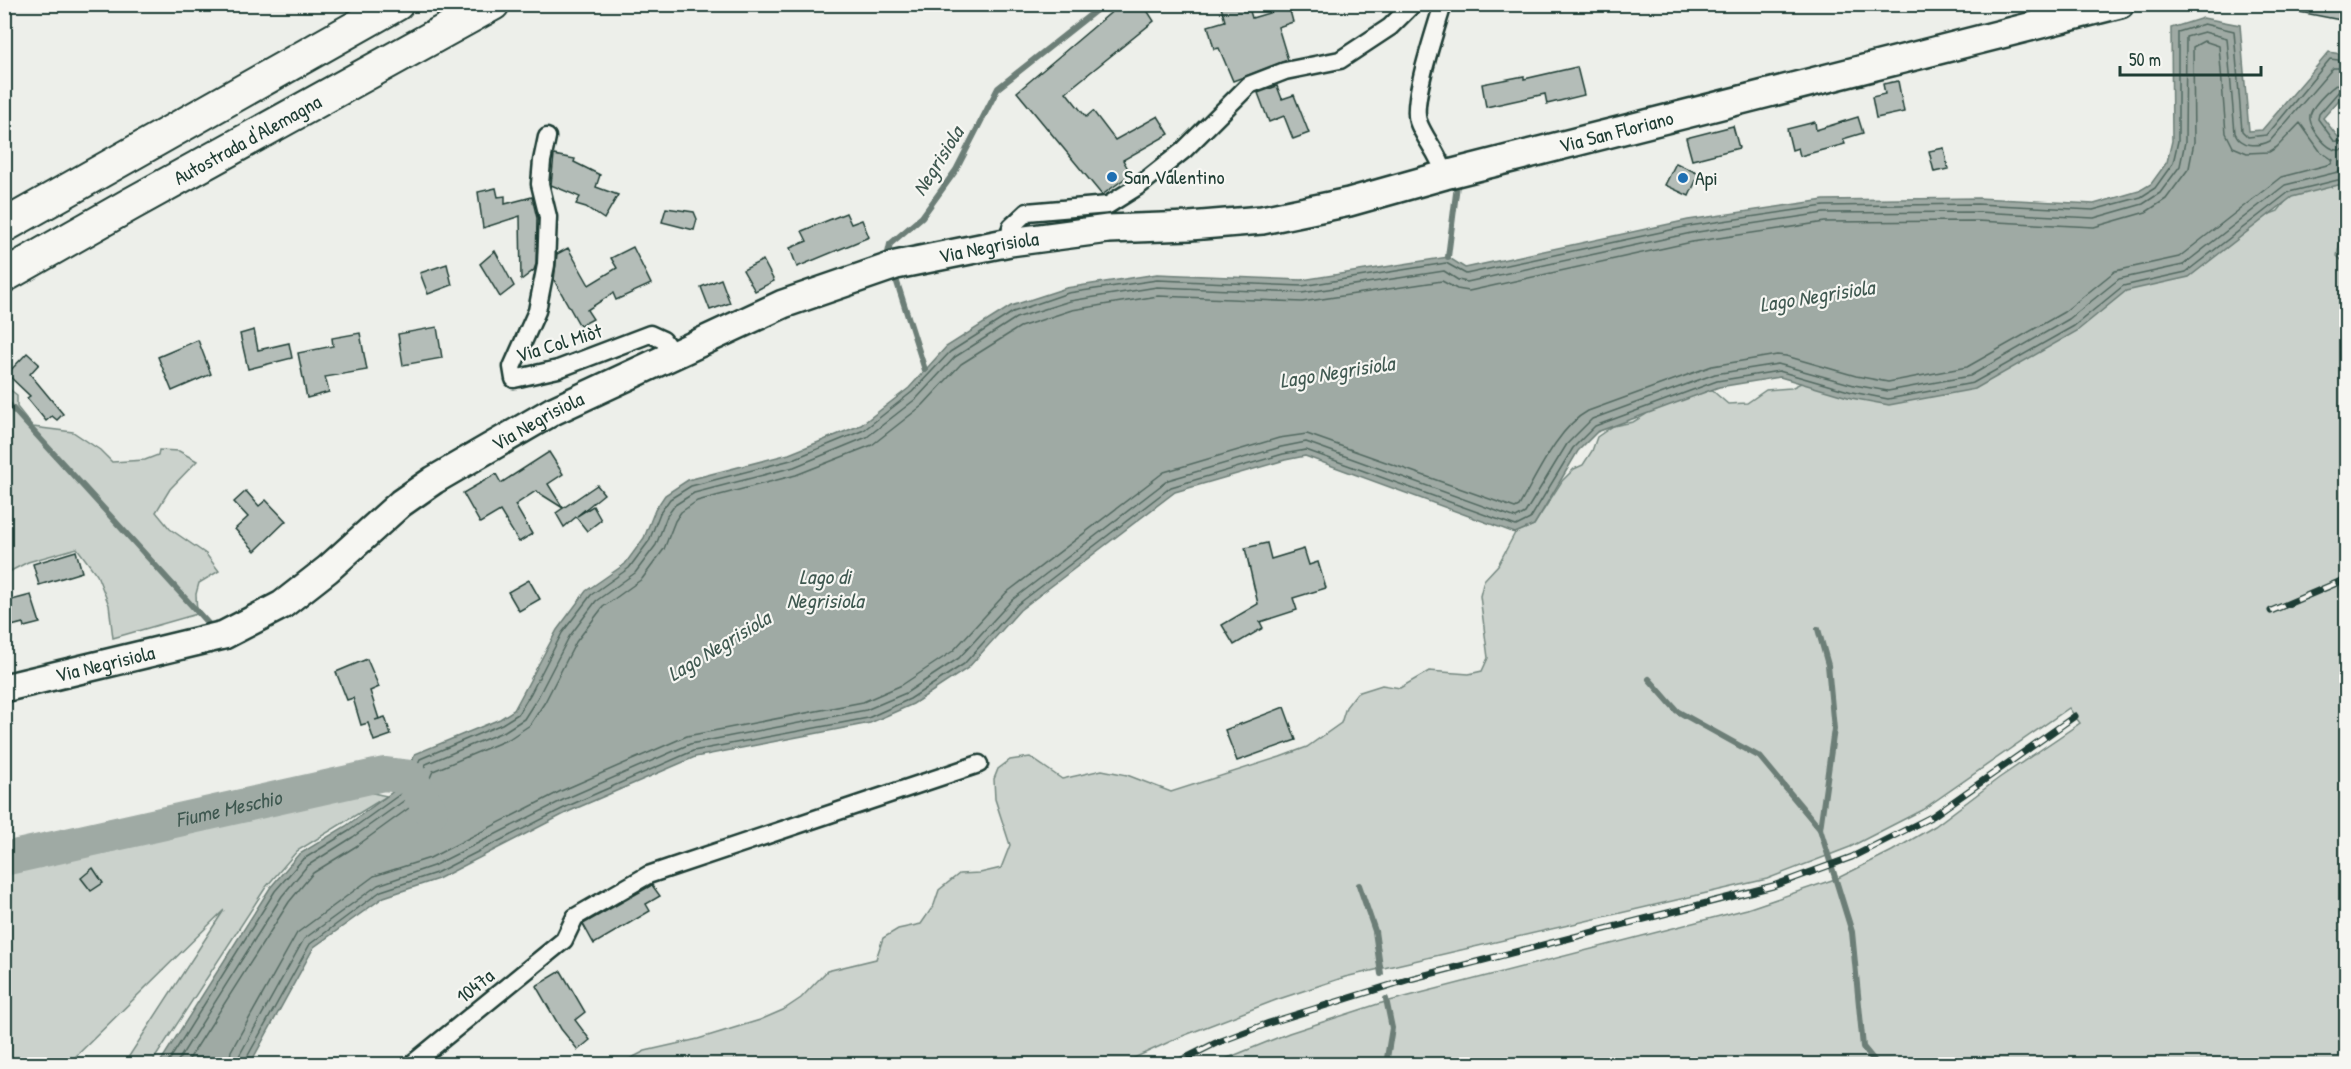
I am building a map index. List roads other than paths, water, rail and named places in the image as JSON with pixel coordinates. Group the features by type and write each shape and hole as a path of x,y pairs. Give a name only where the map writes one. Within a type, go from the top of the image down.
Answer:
{"highway":[{"path":"4,226 397,4"},
{"name":"Autostrada d'Alemagna","path":"4,276 493,4"}],"main road":[{"name":"Via San Floriano","path":"1108,228 1190,226 1262,220 1349,202 1445,175 2120,4"},
{"name":"Via Negrisiola","path":"4,688 224,634 252,622 282,605 319,576 401,503 434,480 553,411 783,304 892,267 1010,242 1108,228"}],"street":[{"path":"1010,242 1011,227 1027,212 1108,205 1140,185 1185,150 1249,85 1285,71 1340,60 1390,27 1413,4"},
{"path":"1443,4 1419,88 1417,120 1440,159 1445,175"},
{"name":"Via Col Miòt","path":"547,137 540,184 548,217 546,265 537,312 512,367 514,380 558,369 650,334 663,340 674,355"},
{"name":"1047a","path":"412,1065 564,940 575,917 648,875 979,764"}],"water":[{"name":"Lago di Negrisiola","path":"2203,18 2240,25 2249,131 2262,130 2329,52 2346,55 2346,92 2323,118 2338,137 2346,135 2346,183 2292,197 2189,277 2126,291 2077,331 1975,389 1889,405 1851,398 1780,377 1719,387 1597,432 1578,451 1534,525 1515,533 1305,456 1175,492 1020,610 968,668 913,704 870,723 695,757 570,811 438,879 384,897 314,947 250,1064 159,1064 270,888 298,855 346,826 402,785 415,754 500,719 514,710 557,630 586,591 625,564 644,538 655,510 665,495 688,480 789,454 861,425 909,388 946,347 1011,306 1066,288 1157,274 1302,280 1448,257 1465,268 1688,220 1824,200 1978,198 2094,204 2139,191 2151,184 2167,162 2172,141 2171,28"}],"waterway":[{"name":"Negrisiola","path":"890,261 888,253 890,244 922,217 956,170 998,88 1104,4"},
{"path":"1448,257 1457,185"},
{"name":"Negrisiola","path":"894,273 925,370"},
{"path":"4,399 214,630"},
{"path":"1818,629 1828,665 1834,729 1820,829 1852,932 1863,1047 1877,1064"},
{"path":"1649,679 1677,711 1760,757 1820,829"},
{"name":"Fiume Meschio","path":"4,859 384,774 410,777 431,812"},
{"path":"1359,885 1375,931 1381,974"},
{"path":"1386,999 1392,1028 1386,1064"}],"railway":[{"path":"2271,611 2346,579"},
{"path":"1174,1064 1216,1043 1269,1023 1410,979 1773,886 1852,857 1933,816 2075,716"}],"place":[{"name":"San Valentino","path":"1112,177"},
{"name":"Api","path":"1683,178"}],"water label":[{"name":"Lago Negrisiola","path":"1817,296"},
{"name":"Lago Negrisiola","path":"1337,372"},
{"name":"Lago Negrisiola","path":"719,646"}]}
